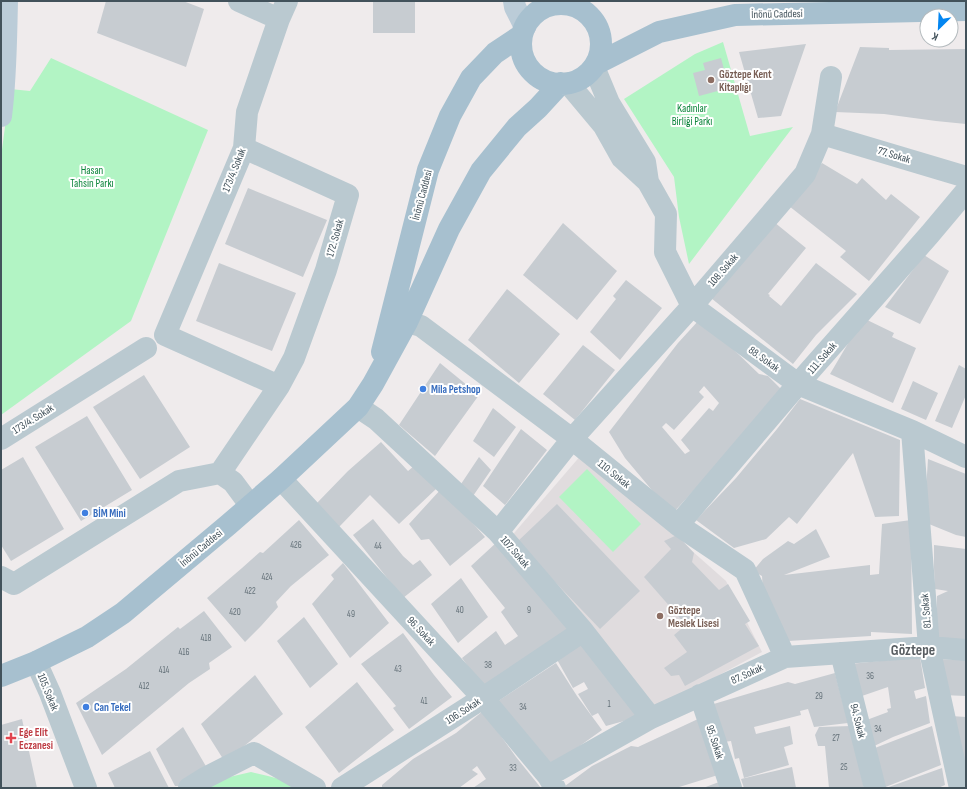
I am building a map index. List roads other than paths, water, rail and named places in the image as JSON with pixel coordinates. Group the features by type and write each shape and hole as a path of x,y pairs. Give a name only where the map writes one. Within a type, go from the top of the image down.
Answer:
{"main road":[{"path":"1,116 6,60 7,1"},
{"path":"514,1 524,31"},
{"path":"572,3 592,17 598,28 601,40 601,52 595,66 583,78 574,82 551,82 539,77 529,68 523,56 521,43 524,31 529,20 537,12 547,6 572,3"},
{"name":"İnönü Caddesi","path":"595,66 659,32 735,15 966,10"},
{"name":"İnönü Caddesi","path":"373,384 428,170 450,116 471,78 495,53 524,31"},
{"name":"İnönü Caddesi","path":"1,676 36,662 87,637 123,613 228,526 358,407 373,384 407,322 449,229 481,171 517,127 565,83"}],"street":[{"path":"239,1 283,10"},
{"name":"173/4. Sokak","path":"279,386 165,335 244,148 247,112 283,10"},
{"name":"88. Sokak","path":"595,66 608,103 646,162 648,182"},
{"name":"108. Sokak","path":"498,532 572,439 692,306 805,174 822,134 831,77"},
{"name":"88. Sokak","path":"565,83 604,126 622,158 648,182 666,214 665,252 692,306 798,384 912,431 966,457"},
{"name":"77. Sokak","path":"822,134 966,177"},
{"name":"172. Sokak","path":"220,473 279,386 294,358 323,279 348,195 244,148"},
{"name":"111. Sokak","path":"678,525 966,191"},
{"name":"110. Sokak","path":"407,322 421,326 572,439 678,525 745,570 785,656"},
{"name":"173/4. Sokak","path":"1,439 146,348"},
{"name":"107. Sokak","path":"358,407 376,419 498,532 583,631 651,718"},
{"name":"81. Sokak","path":"912,431 929,648 960,788"},
{"path":"1,577 14,584 179,481 220,473 233,482 250,505"},
{"name":"96. Sokak","path":"281,479 483,698 551,782"},
{"name":"106. Sokak","path":"342,788 483,698 583,631"},
{"name":"87. Sokak","path":"551,782 651,718 785,656 929,648 966,650"},
{"name":"94. Sokak","path":"841,653 875,788"},
{"name":"105. Sokak","path":"36,662 50,693 86,788"},
{"name":"95. Sokak","path":"700,695 731,788"},
{"path":"189,788 205,778 254,753 315,788"}],"place":[{"name":"Göztepe Kent Kitaplığı","path":"711,80"},
{"name":"Mila Petshop","path":"423,389"},
{"name":"BİM Mini","path":"85,513"},
{"name":"Göztepe Meslek Lisesi","path":"660,616"},
{"name":"Can Tekel","path":"86,707"},
{"name":"Ege Elit Eczanesi","path":"11,738"}],"district":[{"name":"Göztepe","path":"913,650"}],"park label":[{"name":"Kadınlar Birliği Parkı","path":"692,114"},
{"name":"Hasan Tahsin Parkı","path":"92,176"}]}
